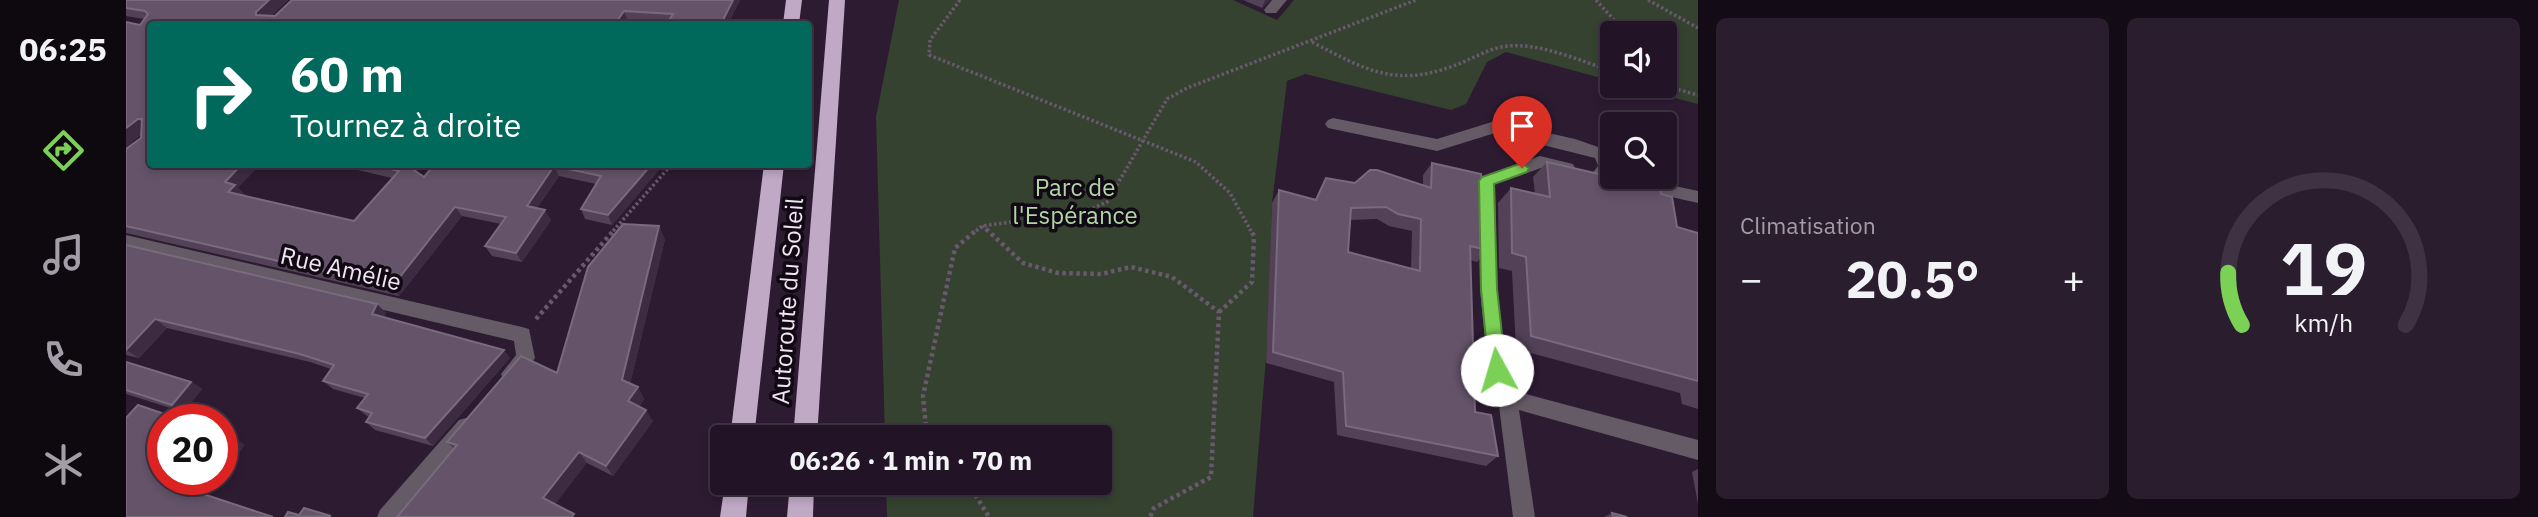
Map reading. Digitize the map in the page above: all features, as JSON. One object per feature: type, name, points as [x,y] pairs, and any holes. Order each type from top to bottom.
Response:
[{"type":"highway","points":[[791,21],[794,0]]},
{"type":"highway","name":"Autoroute du Soleil","points":[[806,425],[837,0]]},
{"type":"highway","name":"Autoroute du Soleil","points":[[744,425],[774,168]]},
{"type":"highway","points":[[733,517],[736,495]]},
{"type":"highway","points":[[800,517],[801,495]]},
{"type":"street","points":[[1333,124],[1437,145],[1495,127],[1575,145],[1601,154],[1607,167],[1599,175]]},
{"type":"street","points":[[1524,517],[1508,398],[1497,370],[1489,289],[1487,181],[1539,162],[1698,197]]},
{"type":"street","name":"Rue Amélie","points":[[126,242],[522,335]]},
{"type":"street","points":[[500,388],[526,358],[522,335]]},
{"type":"street","points":[[1508,398],[1698,450]]},
{"type":"street","points":[[388,517],[483,408]]},
{"type":"path","points":[[960,0],[930,40],[929,55],[1196,162],[1230,193],[1254,236],[1252,282],[1219,312],[1211,477],[1154,508],[1150,517]]},
{"type":"path","points":[[926,425],[923,396],[955,248],[982,226],[1084,212],[1107,202],[1167,99],[1187,88],[1416,0]]},
{"type":"path","points":[[1596,0],[1615,21]]},
{"type":"path","points":[[1648,0],[1698,28]]},
{"type":"path","points":[[1311,42],[1381,76],[1395,80],[1433,76],[1495,49],[1513,46],[1600,68]]},
{"type":"path","points":[[1677,89],[1698,95]]},
{"type":"path","points":[[522,335],[668,168]]},
{"type":"path","points":[[982,226],[1023,263],[1058,273],[1101,274],[1131,267],[1172,277],[1219,312]]},
{"type":"path","points":[[975,495],[989,517]]},
{"type":"green space","name":"Parc de l'Espérance","points":[[899,0],[1233,0],[1277,20],[1294,0],[1698,0],[1698,104],[1675,98],[1677,21],[1600,21],[1600,78],[1506,52],[1487,62],[1466,104],[1451,110],[1305,74],[1287,81],[1272,203],[1268,333],[1253,517],[887,517],[886,495],[1112,495],[1112,425],[885,425],[876,117]]},
{"type":"building","points":[[126,0],[269,0],[256,15],[275,16],[292,0],[733,0],[722,21],[669,21],[673,14],[624,11],[617,21],[147,21],[147,168],[238,168],[225,182],[235,185],[228,192],[354,221],[399,171],[386,168],[411,168],[424,177],[432,168],[553,168],[527,206],[545,210],[516,253],[485,246],[506,217],[455,207],[392,287],[126,226],[126,149],[141,138],[142,119],[126,128],[126,22],[140,25],[148,14],[145,11],[126,8]]},
{"type":"building","points":[[1547,162],[1600,174],[1600,189],[1660,189],[1661,194],[1672,197],[1677,227],[1698,233],[1698,381],[1531,336],[1526,257],[1512,253],[1511,188],[1550,197]]},
{"type":"building","points":[[1432,163],[1481,174],[1482,185],[1487,186],[1488,250],[1470,246],[1475,412],[1491,415],[1498,456],[1346,426],[1343,372],[1273,352],[1279,190],[1316,200],[1326,178],[1355,183],[1370,170],[1431,188]],"holes":[[[1386,207],[1398,214],[1421,219],[1420,271],[1348,252],[1351,208]]]},
{"type":"building","points":[[563,168],[649,168],[608,215],[581,209],[601,176]]},
{"type":"building","points":[[623,224],[659,226],[622,380],[638,387],[628,401],[646,410],[606,466],[579,452],[543,498],[574,514],[572,517],[397,517],[457,445],[447,442],[521,356],[557,373],[588,267]]},
{"type":"building","points":[[126,245],[377,304],[372,314],[504,350],[425,438],[366,422],[372,413],[357,408],[368,394],[323,381],[334,365],[300,354],[155,319],[126,350]]},
{"type":"building","points":[[126,362],[191,382],[173,404],[126,390]]},
{"type":"building","points":[[138,405],[147,408],[147,495],[206,495],[273,517],[126,517],[126,418]]},
{"type":"building","points":[[304,508],[331,516],[285,517],[288,512],[299,515]]},
{"type":"route","points":[[1497,370],[1489,289],[1487,181],[1522,168]]}]
